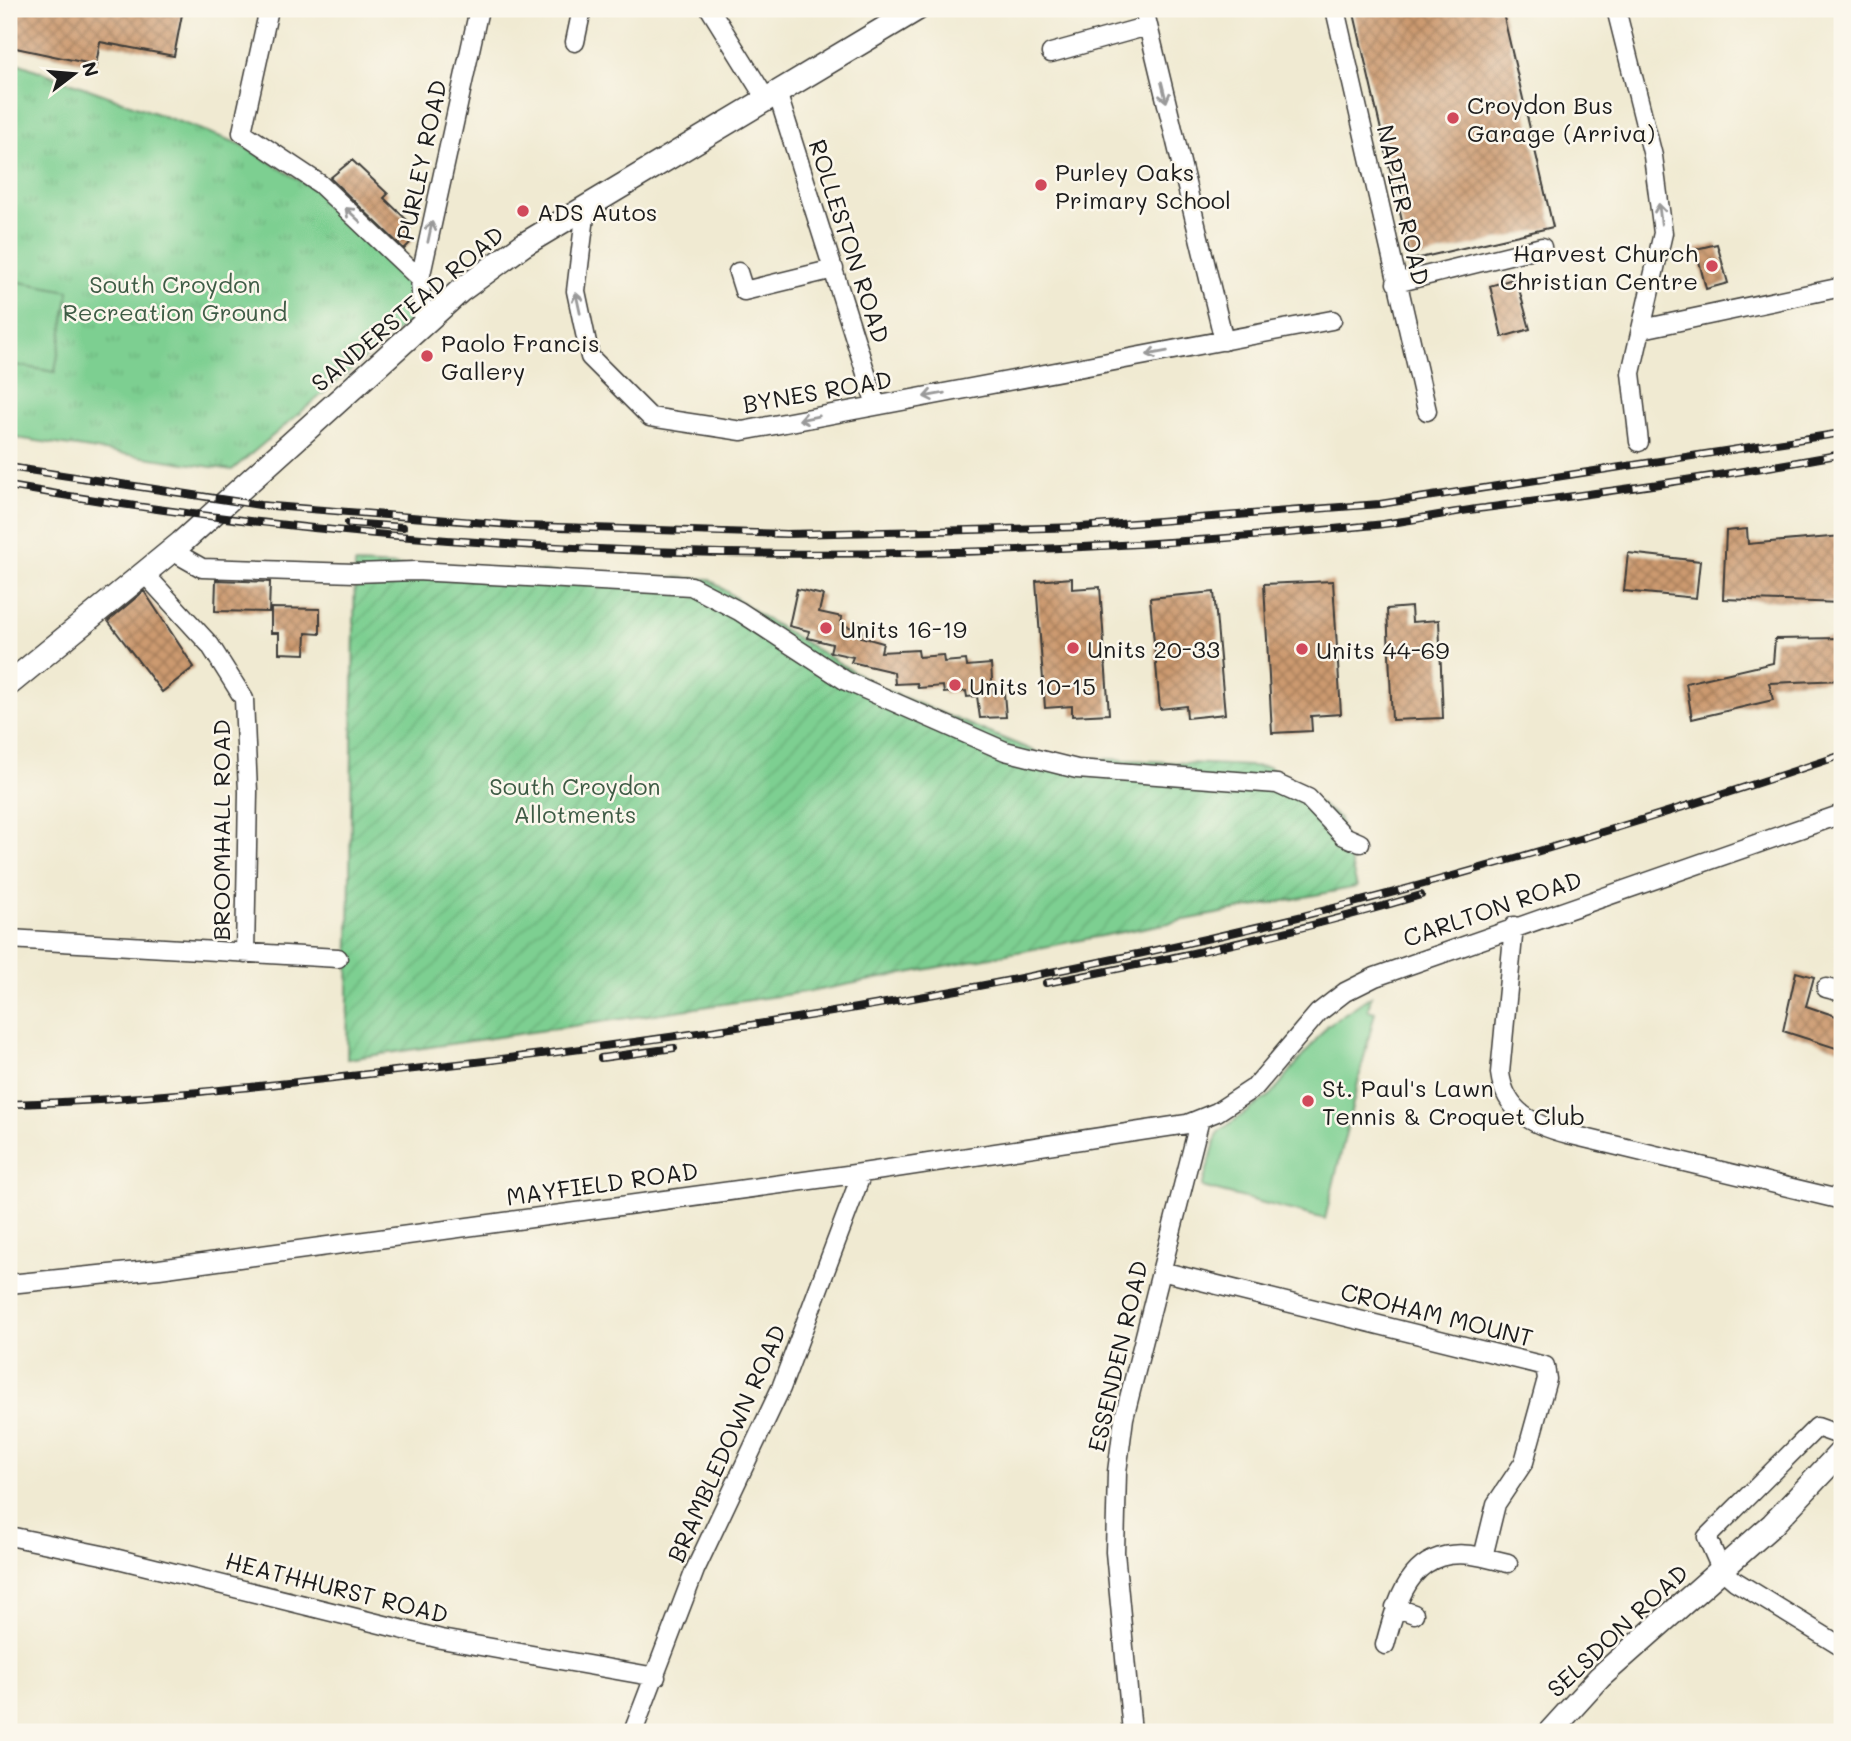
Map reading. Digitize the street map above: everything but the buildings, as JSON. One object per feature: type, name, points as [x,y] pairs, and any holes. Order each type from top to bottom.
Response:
[{"type":"main road","name":"SANDERSTEAD ROAD","points":[[9,684],[172,551],[460,291],[523,245],[917,9]]},
{"type":"main road","name":"SELSDON ROAD","points":[[1550,1732],[1600,1676],[1784,1513],[1842,1451]]},
{"type":"street","points":[[269,9],[242,132],[320,184],[420,279]]},
{"type":"street","name":"PURLEY ROAD","points":[[423,323],[420,279],[479,9]]},
{"type":"street","points":[[575,42],[582,9]]},
{"type":"street","name":"ROLLESTON ROAD","points":[[709,9],[772,95],[834,270],[876,405]]},
{"type":"street","name":"NAPIER ROAD","points":[[1335,9],[1427,411]]},
{"type":"street","points":[[1616,9],[1653,156],[1663,233],[1631,373],[1639,442]]},
{"type":"street","points":[[1051,53],[1146,17],[1224,341]]},
{"type":"street","name":"BYNES ROAD","points":[[586,208],[576,291],[590,357],[650,416],[742,432],[1332,320]]},
{"type":"street","points":[[1396,283],[1542,247]]},
{"type":"street","points":[[738,272],[744,291],[834,270]]},
{"type":"street","points":[[1642,329],[1842,287]]},
{"type":"street","points":[[172,551],[202,568],[355,573],[416,571],[691,586],[739,611],[846,681],[1005,751],[1077,769],[1277,784],[1308,798],[1344,836],[1360,843]]},
{"type":"street","name":"BROOMHALL ROAD","points":[[144,573],[210,645],[244,699],[248,792],[245,954]]},
{"type":"street","name":"CARLTON ROAD","points":[[1200,1119],[1229,1105],[1255,1087],[1318,1013],[1345,992],[1392,969],[1842,814]]},
{"type":"street","points":[[1514,926],[1500,1073],[1506,1096],[1521,1115],[1532,1123],[1568,1134],[1842,1200]]},
{"type":"street","points":[[9,939],[338,958]]},
{"type":"street","name":"MAYFIELD ROAD","points":[[9,1284],[159,1269],[862,1172],[1154,1130],[1200,1119]]},
{"type":"street","name":"ESSENDEN ROAD","points":[[1132,1732],[1115,1552],[1117,1472],[1124,1418],[1200,1119]]},
{"type":"street","name":"BRAMBLEDOWN ROAD","points":[[633,1732],[695,1570],[781,1388],[862,1172]]},
{"type":"street","name":"CROHAM MOUNT","points":[[1160,1271],[1545,1366],[1547,1379],[1526,1456],[1496,1504],[1483,1557]]},
{"type":"street","name":"SELSDON ROAD","points":[[1721,1569],[1707,1537],[1817,1427],[1842,1436]]},
{"type":"street","name":"HEATHHURST ROAD","points":[[9,1536],[102,1555],[441,1639],[656,1677]]},
{"type":"street","points":[[1385,1645],[1395,1607],[1407,1581],[1426,1566],[1450,1556],[1483,1557],[1508,1563]]},
{"type":"street","points":[[1721,1569],[1806,1627],[1842,1647]]},
{"type":"street","points":[[1395,1607],[1414,1614]]},
{"type":"green space","name":"South Croydon Recreation Ground","points":[[9,60],[240,144],[314,189],[413,282],[414,317],[232,470],[9,437]]},
{"type":"green space","points":[[9,280],[69,291],[55,372],[9,364]]},
{"type":"green space","name":"South Croydon Allotments","points":[[355,564],[709,579],[764,618],[883,689],[1046,756],[1269,767],[1339,818],[1357,887],[819,990],[347,1059]]},
{"type":"green space","name":"St. Paul's Lawn Tennis & Croquet Club","points":[[1371,996],[1368,1010],[1375,1012],[1325,1219],[1202,1187],[1218,1132],[1272,1094],[1328,1025]]},
{"type":"railway","points":[[9,467],[260,505],[525,526],[786,534],[1081,527],[1380,504],[1842,433]]},
{"type":"railway","points":[[9,486],[178,512],[348,531],[519,545],[691,552],[862,553],[1033,549],[1204,540],[1375,525],[1709,477],[1842,454]]},
{"type":"railway","points":[[348,523],[403,527]]},
{"type":"railway","points":[[9,1104],[225,1090],[545,1054],[754,1025],[963,989],[1171,947],[1346,905],[1560,845],[1842,755]]},
{"type":"railway","points":[[1046,983],[1235,944],[1421,895]]},
{"type":"railway","points":[[601,1058],[674,1048]]},
{"type":"place","name":"Croydon Bus Garage (Arriva)","points":[[1453,118]]},
{"type":"place","name":"Purley Oaks Primary School","points":[[1041,185]]},
{"type":"place","name":"ADS Autos","points":[[523,211]]},
{"type":"place","name":"Harvest Church Christian Centre","points":[[1712,266]]},
{"type":"place","name":"Paolo Francis Gallery","points":[[427,356]]},
{"type":"place","name":"Units 16-19","points":[[826,628]]},
{"type":"place","name":"Units 20-33","points":[[1073,648]]},
{"type":"place","name":"Units 44-69","points":[[1302,649]]},
{"type":"place","name":"Units 10-15","points":[[955,685]]},
{"type":"place","name":"St. Paul's Lawn Tennis & Croquet Club","points":[[1308,1101]]}]
